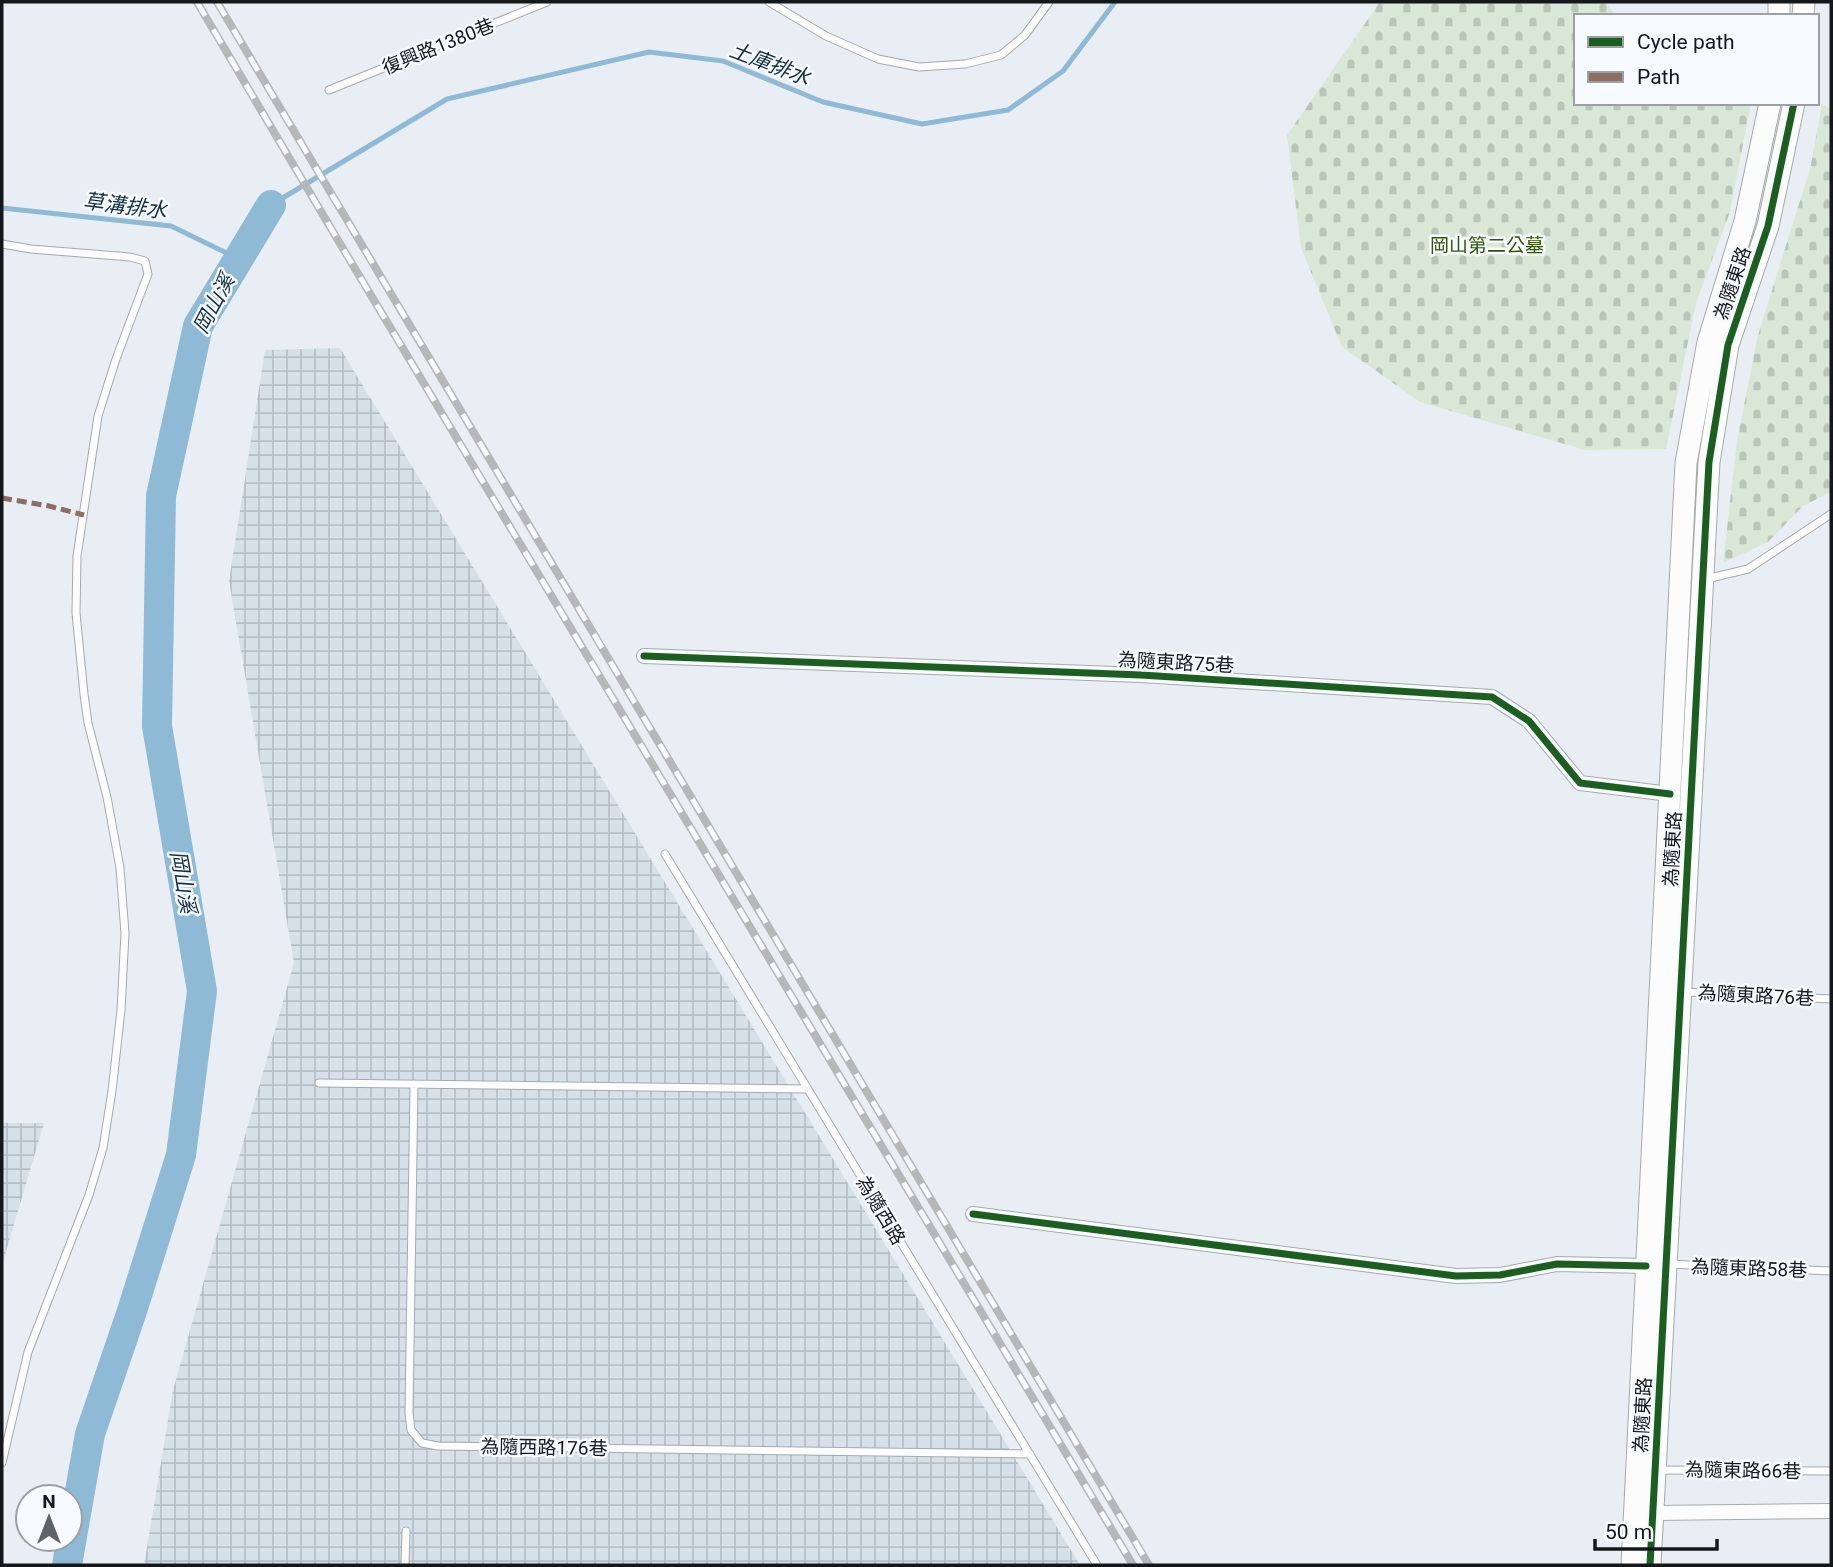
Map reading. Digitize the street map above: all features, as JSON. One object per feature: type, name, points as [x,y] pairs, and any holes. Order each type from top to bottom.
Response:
[{"type":"street","name":"為隨東路","points":[[1650,1565],[1655,1469],[1656,1265],[1670,794],[1686,463],[1708,342],[1745,221],[1770,105]]},
{"type":"street","name":"為隨東路","points":[[1632,1565],[1680,992],[1709,461],[1728,345],[1768,226],[1794,105]]},
{"type":"street","name":"為隨東路75巷","points":[[644,656],[1141,675],[1492,697],[1529,721],[1580,783],[1670,794]]},
{"type":"street","points":[[973,1214],[1456,1276],[1500,1275],[1558,1264],[1656,1265]]},
{"type":"street","points":[[1652,1513],[1831,1511]]},
{"type":"lane","name":"復興路1380巷","points":[[328,90],[547,2]]},
{"type":"lane","points":[[769,2],[826,36],[878,59],[919,67],[965,64],[1001,55],[1025,35],[1049,2]]},
{"type":"lane","points":[[2,244],[130,257],[145,261],[148,274],[98,416],[77,555],[76,613],[84,694],[88,723],[110,809],[120,868],[125,933],[121,1010],[103,1148],[89,1195],[28,1352],[2,1464]]},
{"type":"lane","points":[[1702,580],[1748,569],[1831,514]]},
{"type":"lane","name":"為隨西路","points":[[665,854],[1097,1565]]},
{"type":"lane","name":"為隨東路76巷","points":[[1680,992],[1831,999]]},
{"type":"lane","points":[[319,1083],[808,1089]]},
{"type":"lane","name":"為隨西路176巷","points":[[414,1084],[409,1413],[411,1430],[422,1443],[438,1446],[1030,1454]]},
{"type":"lane","name":"為隨東路58巷","points":[[1656,1265],[1831,1271]]},
{"type":"lane","name":"為隨東路66巷","points":[[1655,1469],[1831,1471]]},
{"type":"lane","points":[[405,1565],[406,1531]]},
{"type":"shaded area","points":[[340,348],[1080,1565],[144,1565],[173,1390],[294,963],[229,581],[265,350]]},
{"type":"shaded area","points":[[2,1123],[44,1123],[2,1265]]},
{"type":"green space","name":"岡山第二公墓","points":[[1380,2],[1606,2],[1615,14],[1574,14],[1574,105],[1751,105],[1730,212],[1696,303],[1666,449],[1585,450],[1420,402],[1342,347],[1301,248],[1287,135]]},
{"type":"green space","points":[[1822,104],[1831,109],[1831,492],[1803,506],[1768,542],[1723,563],[1737,441],[1758,335],[1810,169]]},
{"type":"waterway","name":"土庫排水","points":[[271,205],[447,99],[649,52],[723,61],[823,102],[922,124],[1008,110],[1063,71],[1115,2]]},
{"type":"waterway","name":"岡山溪","points":[[67,1565],[90,1434],[181,1155],[202,991],[157,726],[161,496],[198,326],[271,205]]},
{"type":"waterway","name":"草溝排水","points":[[2,208],[171,226],[239,259]]},
{"type":"railway","points":[[197,2],[1133,1565]]},
{"type":"railway","points":[[217,2],[1149,1565]]},
{"type":"marked path","points":[[2,498],[84,515]]},
{"type":"cycle path","points":[[1650,1565],[1709,462],[1728,345],[1768,226],[1794,105]]},
{"type":"cycle path","points":[[644,656],[1141,675],[1492,697],[1529,721],[1580,783],[1670,794]]},
{"type":"cycle path","points":[[973,1214],[1456,1276],[1500,1275],[1557,1264],[1646,1266]]}]
